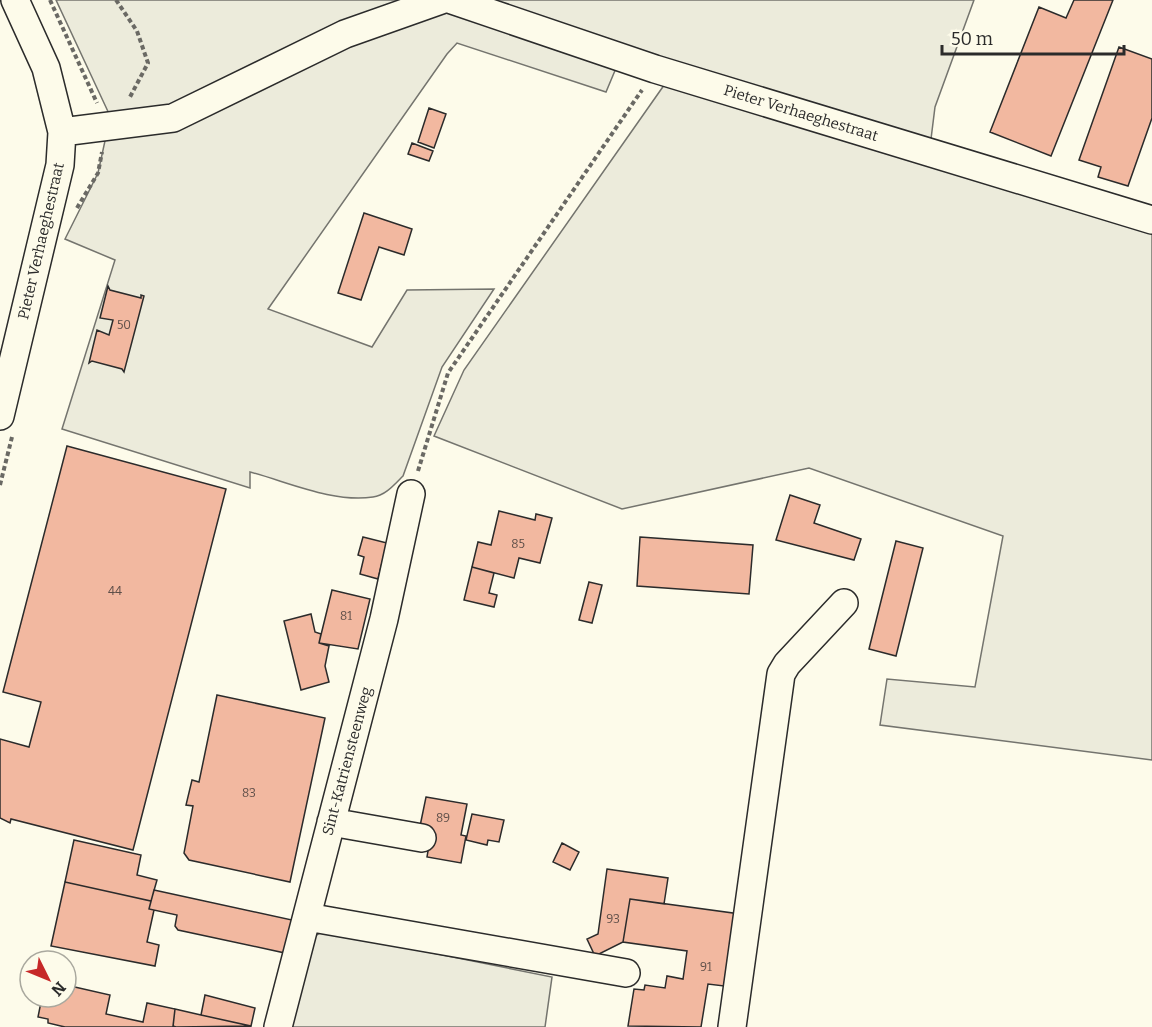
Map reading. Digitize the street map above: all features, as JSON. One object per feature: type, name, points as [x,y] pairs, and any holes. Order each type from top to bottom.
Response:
[{"type":"street","name":"Pieter Verhaeghestraat","points":[[0,416],[60,165],[62,132],[46,68],[15,0]]},
{"type":"street","points":[[62,132],[173,118],[345,34],[441,0]]},
{"type":"street","name":"Pieter Verhaeghestraat","points":[[452,0],[656,69],[1152,220]]},
{"type":"street","name":"Sint-Katriensteenweg","points":[[278,1027],[384,619],[411,494]]},
{"type":"street","points":[[732,1027],[781,674],[787,664],[843,603]]},
{"type":"street","points":[[331,822],[422,838]]},
{"type":"street","points":[[307,916],[626,974]]},
{"type":"path","points":[[116,0],[137,31],[148,63],[120,117],[120,125]]},
{"type":"path","points":[[411,494],[448,373],[656,69]]},
{"type":"shaded area","points":[[56,0],[424,0],[619,61],[606,92],[457,43],[268,309],[372,347],[407,290],[494,289],[442,367],[403,476],[386,492],[373,497],[342,497],[250,472],[250,488],[62,429],[115,260],[65,239],[98,173],[108,127],[170,111],[111,118]]},
{"type":"shaded area","points":[[475,0],[974,0],[935,107],[930,147]]},
{"type":"shaded area","points":[[667,81],[1152,228],[1152,760],[880,725],[887,679],[975,687],[1003,536],[809,468],[622,509],[434,436],[464,370]]},
{"type":"shaded area","points":[[323,931],[552,977],[545,1027],[288,1027],[310,939]]},
{"type":"building","points":[[1074,0],[1113,0],[1051,156],[990,132],[1039,7],[1066,18]]},
{"type":"building","points":[[1119,47],[1152,59],[1152,118],[1128,186],[1098,177],[1101,167],[1079,160]]},
{"type":"building","points":[[429,108],[446,114],[434,148],[418,142]]},
{"type":"building","points":[[412,143],[433,151],[429,161],[408,154]]},
{"type":"building","points":[[364,213],[412,229],[404,255],[379,247],[361,300],[338,293]]},
{"type":"building","points":[[108,286],[110,290],[141,298],[141,295],[144,296],[124,372],[122,369],[92,361],[89,363],[97,330],[109,335],[113,320],[100,318]]},
{"type":"building","points":[[67,446],[226,489],[133,850],[11,819],[10,823],[0,818],[0,739],[29,747],[41,702],[3,692]]},
{"type":"building","points":[[790,495],[820,505],[814,523],[861,539],[854,560],[776,540]]},
{"type":"building","points":[[499,511],[535,520],[536,514],[552,518],[540,563],[519,558],[514,578],[472,567],[478,542],[491,545]]},
{"type":"building","points":[[363,537],[387,543],[378,579],[360,574],[364,557],[358,555]]},
{"type":"building","points":[[640,537],[753,545],[749,594],[637,586]]},
{"type":"building","points":[[896,541],[923,548],[896,656],[869,649]]},
{"type":"building","points":[[472,567],[494,573],[489,593],[497,595],[494,607],[464,600]]},
{"type":"building","points":[[589,582],[602,585],[592,623],[579,620]]},
{"type":"building","points":[[332,590],[370,599],[358,649],[319,643]]},
{"type":"building","points":[[311,614],[315,632],[321,634],[319,643],[329,646],[325,666],[329,682],[301,690],[284,621]]},
{"type":"building","points":[[217,695],[325,718],[290,882],[189,860],[184,853],[193,806],[186,805],[192,780],[199,782]]},
{"type":"building","points":[[426,797],[467,804],[461,835],[466,836],[461,863],[427,857],[431,833],[419,831]]},
{"type":"building","points":[[472,814],[504,820],[499,842],[488,840],[487,845],[466,840]]},
{"type":"building","points":[[74,840],[141,855],[137,875],[157,880],[151,901],[65,882]]},
{"type":"building","points":[[562,843],[579,852],[570,870],[553,862]]},
{"type":"building","points":[[607,869],[668,878],[664,904],[630,899],[623,942],[595,956],[587,939],[598,934]]},
{"type":"building","points":[[65,882],[151,901],[149,909],[154,910],[147,942],[159,945],[155,966],[78,951],[78,949],[51,946]]},
{"type":"building","points":[[154,890],[292,920],[285,953],[178,930],[175,926],[177,915],[149,909]]},
{"type":"building","points":[[630,899],[740,914],[734,957],[728,957],[724,986],[708,984],[701,1027],[628,1026],[634,989],[644,990],[645,985],[665,988],[667,976],[683,979],[687,951],[623,942]]},
{"type":"building","points":[[78,988],[110,995],[106,1014],[143,1022],[147,1003],[175,1009],[173,1027],[65,1027],[48,1023],[48,1019],[38,1017],[40,1009],[78,1009]]},
{"type":"building","points":[[205,995],[255,1008],[251,1026],[201,1015]]},
{"type":"building","points":[[175,1009],[251,1026],[176,1027],[173,1026]]}]
